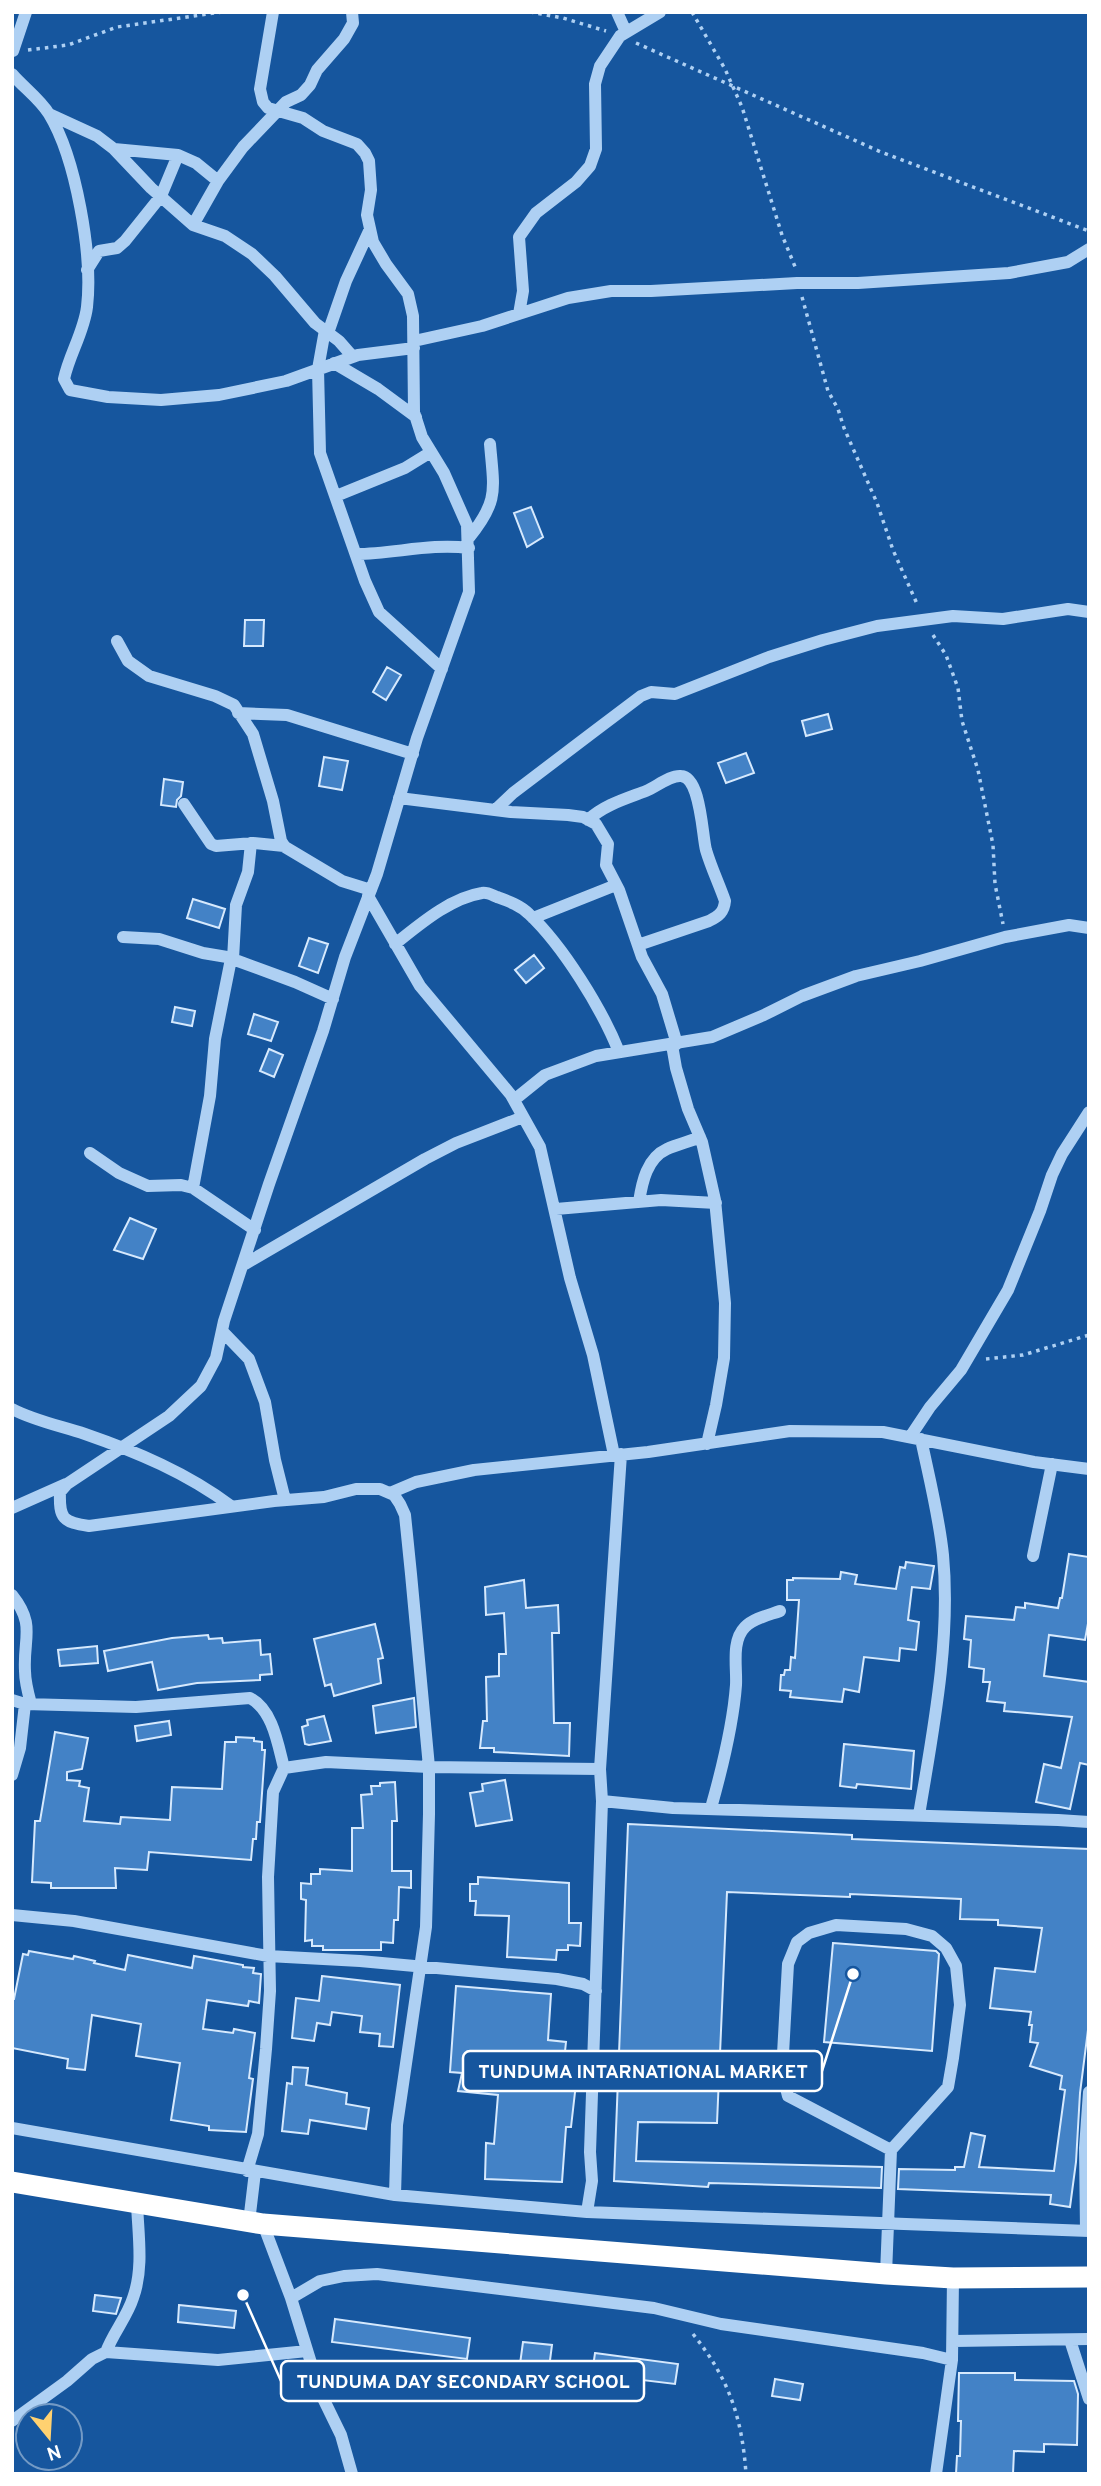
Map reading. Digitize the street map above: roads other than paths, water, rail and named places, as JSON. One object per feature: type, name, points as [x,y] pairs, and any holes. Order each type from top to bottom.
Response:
[{"type":"highway","points":[[12,2182],[256,2223],[886,2274],[953,2278],[1089,2277]]},
{"type":"street","points":[[13,51],[26,12]]},
{"type":"street","points":[[12,1508],[67,1484],[169,1416],[201,1386],[216,1358],[222,1331],[269,1184],[469,592],[467,525],[444,472],[422,437],[416,417],[413,316],[408,294],[373,242],[367,215],[371,176],[365,153],[356,144],[323,131],[303,118],[268,108],[260,95],[273,12]]},
{"type":"street","points":[[193,225],[218,181],[243,147],[286,102],[301,95],[310,85],[317,70],[344,39],[353,23],[352,12]]},
{"type":"street","points":[[617,12],[623,34]]},
{"type":"street","points":[[519,314],[523,275],[519,237],[537,213],[576,182],[590,166],[596,149],[595,84],[600,66],[623,34],[660,12]]},
{"type":"street","points":[[12,74],[48,113],[68,156],[77,189],[87,271],[87,309],[64,379],[75,393],[161,400],[219,395],[286,381],[353,357],[414,345],[569,298],[611,291],[858,283],[1009,273],[1068,262],[1089,249]]},
{"type":"street","points":[[48,113],[97,136],[114,149],[193,225],[225,236],[252,254],[275,276],[315,323],[353,357]]},
{"type":"street","points":[[114,149],[178,155],[196,163],[218,181]]},
{"type":"street","points":[[87,271],[99,251],[117,248],[125,241],[161,196],[178,155]]},
{"type":"street","points":[[370,229],[345,281],[326,332],[318,369],[320,453],[379,612],[442,668]]},
{"type":"street","points":[[334,363],[416,417]]},
{"type":"street","points":[[469,543],[493,501],[490,444]]},
{"type":"street","points":[[336,496],[405,468],[431,452]]},
{"type":"street","points":[[356,554],[388,554],[422,547],[469,543]]},
{"type":"street","points":[[495,810],[513,793],[641,696],[657,691],[676,694],[732,670],[823,639],[877,626],[953,616],[1003,619],[1068,609],[1089,612]]},
{"type":"street","points":[[117,641],[128,661],[149,676],[215,696],[234,705],[253,734],[284,846]]},
{"type":"street","points":[[238,713],[287,715],[413,754]]},
{"type":"street","points":[[588,820],[596,812],[674,777],[682,775],[693,789],[701,812],[705,848],[726,901],[725,909],[709,921],[638,945]]},
{"type":"street","points":[[399,798],[495,810],[568,815],[596,824],[608,844],[606,865],[651,977],[662,994],[675,1044],[676,1068],[688,1109],[700,1137],[716,1203],[725,1303],[723,1358],[707,1444]]},
{"type":"street","points":[[184,804],[211,844],[224,847],[251,843],[284,846],[342,881],[369,893],[419,986],[514,1100],[540,1147],[570,1278],[593,1355],[617,1455],[600,1769],[602,1801],[590,2152],[592,2181],[587,2212]]},
{"type":"street","points":[[193,1188],[210,1096],[215,1039],[232,959],[236,905],[248,872],[251,843]]},
{"type":"street","points":[[533,918],[616,885]]},
{"type":"street","points":[[395,944],[437,913],[463,899],[484,892],[515,904],[533,918],[558,947],[611,1031],[619,1052]]},
{"type":"street","points":[[514,1100],[545,1074],[596,1056],[712,1037],[764,1016],[802,996],[856,976],[1005,937],[1069,925],[1089,928]]},
{"type":"street","points":[[123,937],[159,939],[194,951],[232,959],[333,999]]},
{"type":"street","points":[[919,1815],[936,1708],[944,1616],[943,1554],[915,1438],[964,1364],[1008,1290],[1052,1175],[1089,1112]]},
{"type":"street","points":[[245,1264],[425,1159],[456,1143],[523,1117]]},
{"type":"street","points":[[639,1202],[643,1175],[654,1161],[666,1149],[700,1137]]},
{"type":"street","points":[[90,1153],[119,1173],[148,1185],[181,1185],[193,1188],[256,1230]]},
{"type":"street","points":[[556,1209],[661,1200],[716,1203]]},
{"type":"street","points":[[222,1331],[249,1359],[265,1402],[285,1500]]},
{"type":"street","points":[[13,1411],[124,1448],[180,1473],[231,1506]]},
{"type":"street","points":[[390,1493],[416,1482],[474,1470],[707,1444],[790,1431],[883,1432],[1089,1469]]},
{"type":"street","points":[[1033,1556],[1052,1464]]},
{"type":"street","points":[[67,1484],[60,1492],[63,1518],[72,1523],[89,1526],[231,1506],[324,1497],[356,1489],[380,1489],[394,1495],[405,1515],[429,1767],[426,1927],[397,2125],[395,2195]]},
{"type":"street","points":[[12,1595],[26,1617],[20,1748],[12,1775]]},
{"type":"street","points":[[711,1808],[729,1731],[739,1637],[745,1627],[780,1611]]},
{"type":"street","points":[[23,1703],[136,1707],[250,1698],[265,1710],[284,1769],[273,1792],[268,1877],[270,1992],[258,2134],[251,2172],[256,2223],[291,2298],[320,2392],[341,2435],[352,2474]]},
{"type":"street","points":[[284,1769],[326,1762],[429,1767],[600,1769]]},
{"type":"street","points":[[602,1801],[673,1808],[1089,1822]]},
{"type":"street","points":[[12,1915],[74,1921],[268,1956],[360,1961],[558,1979],[583,1984],[596,1992]]},
{"type":"street","points":[[886,2274],[891,2150],[948,2087],[960,2004],[956,1966],[946,1948],[932,1936],[906,1929],[836,1924],[809,1933],[797,1942],[788,1964],[782,2072],[784,2086],[788,2096],[798,2102],[891,2150]]},
{"type":"street","points":[[12,2128],[251,2172],[395,2195],[587,2212],[1087,2231],[1086,2148],[1089,2092]]},
{"type":"street","points":[[106,2352],[126,2315],[139,2275],[137,2203]]},
{"type":"street","points":[[291,2298],[320,2281],[377,2274],[614,2303],[721,2325],[910,2351],[953,2360]]},
{"type":"street","points":[[936,2474],[953,2360],[953,2278]]},
{"type":"street","points":[[954,2341],[1089,2339]]},
{"type":"street","points":[[1070,2340],[1089,2399]]},
{"type":"street","points":[[12,2421],[67,2381],[92,2358],[106,2352],[218,2360],[307,2351]]},
{"type":"place","name":"TUNDUMA INTARNATIONAL MARKET","points":[[853,1974]]},
{"type":"place","name":"TUNDUMA DAY SECONDARY SCHOOL","points":[[243,2295]]}]
